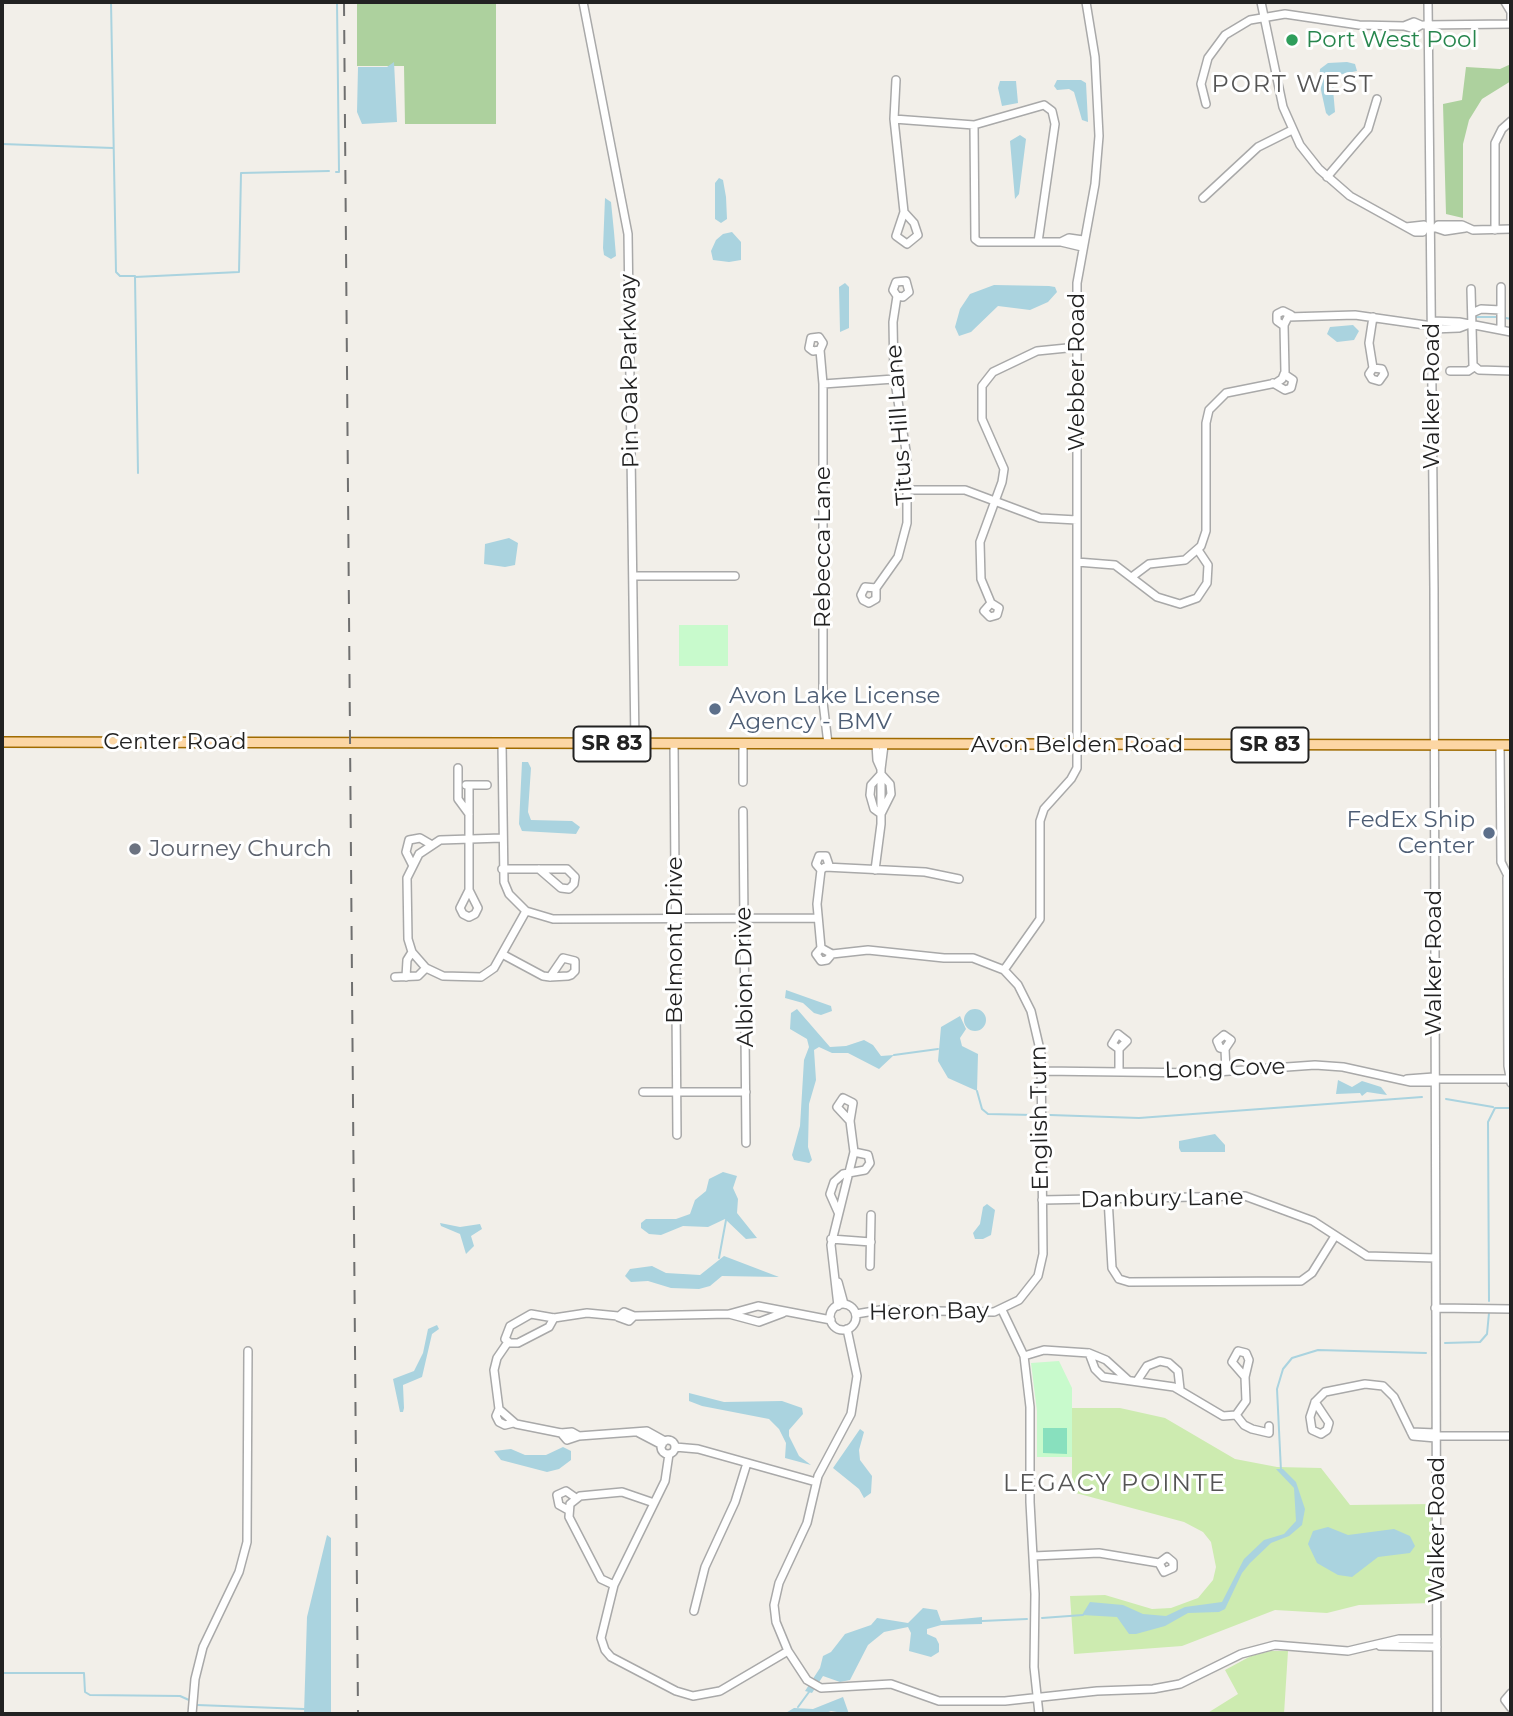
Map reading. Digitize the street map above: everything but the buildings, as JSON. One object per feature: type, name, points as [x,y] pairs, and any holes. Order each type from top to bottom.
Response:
[{"type":"main road","name":"Center Road","points":[[2,742],[349,742]]},
{"type":"main road","name":"Avon Belden Road","points":[[349,742],[1511,745]]},
{"type":"street","name":"Pin Oak Parkway","points":[[583,2],[628,234],[635,744]]},
{"type":"street","name":"Webber Road","points":[[1004,970],[1040,919],[1040,821],[1044,809],[1071,779],[1076,768],[1078,745],[1077,283],[1095,184],[1099,136],[1095,58],[1086,2]]},
{"type":"street","points":[[1261,2],[1283,107],[1292,130],[1310,159],[1327,177],[1370,209],[1406,227],[1462,225],[1465,228],[1511,229]]},
{"type":"street","name":"Walker Road","points":[[1427,2],[1424,25],[1432,325],[1437,1714]]},
{"type":"street","points":[[1206,104],[1201,80],[1211,53],[1235,28],[1264,16],[1285,14],[1349,24],[1405,26],[1414,29],[1424,25],[1511,24],[1511,12],[1504,2]]},
{"type":"street","points":[[896,80],[894,119],[904,212]]},
{"type":"street","points":[[1327,177],[1368,130],[1377,99]]},
{"type":"street","points":[[894,119],[965,122],[974,125],[1044,105],[1050,108],[1055,124],[1038,242]]},
{"type":"street","points":[[1495,230],[1495,143],[1502,129],[1511,121]]},
{"type":"street","points":[[974,125],[975,239],[979,242],[1083,243]]},
{"type":"street","points":[[1203,198],[1258,147],[1292,130]]},
{"type":"street","points":[[1501,329],[1502,288]]},
{"type":"street","points":[[1471,289],[1470,325],[1474,367]]},
{"type":"street","name":"Titus Hill Lane","points":[[876,588],[894,565],[907,523],[906,447],[894,379],[893,322],[897,296]]},
{"type":"street","points":[[1472,313],[1481,309],[1501,310]]},
{"type":"street","points":[[1133,576],[1144,565],[1181,562],[1198,550],[1206,531],[1206,423],[1209,410],[1226,393],[1280,381],[1284,374],[1284,326],[1291,315],[1373,317],[1432,325],[1470,325],[1511,332]]},
{"type":"street","points":[[1373,317],[1369,343],[1373,368]]},
{"type":"street","points":[[991,603],[981,579],[980,547],[1004,469],[982,419],[980,396],[984,382],[998,369],[1037,351],[1077,347]]},
{"type":"street","name":"Rebecca Lane","points":[[820,350],[823,384],[823,702],[828,744]]},
{"type":"street","points":[[1450,371],[1468,371],[1474,367],[1511,371]]},
{"type":"street","points":[[1273,383],[1284,390],[1291,388],[1292,379],[1284,374]]},
{"type":"street","points":[[823,384],[894,379]]},
{"type":"street","points":[[907,489],[965,490],[1044,519],[1077,520]]},
{"type":"street","points":[[1077,562],[1108,564],[1133,576],[1163,600],[1180,604],[1191,601],[1202,592],[1208,580],[1208,565],[1198,550]]},
{"type":"street","points":[[634,576],[735,576]]},
{"type":"street","points":[[502,744],[502,869],[509,894],[526,911],[553,919],[817,918]]},
{"type":"street","name":"Belmont Drive","points":[[674,744],[677,1135]]},
{"type":"street","points":[[743,744],[743,782]]},
{"type":"street","points":[[875,870],[881,814],[880,744]]},
{"type":"street","points":[[1500,745],[1501,862],[1509,878],[1510,1081]]},
{"type":"street","points":[[458,768],[460,805],[470,814]]},
{"type":"street","points":[[458,785],[487,785]]},
{"type":"street","points":[[469,785],[469,890]]},
{"type":"street","name":"Albion Drive","points":[[743,811],[746,1143]]},
{"type":"street","points":[[502,838],[440,840],[412,864],[406,887],[408,939],[412,952],[426,968],[443,976],[481,977],[494,968],[526,911]]},
{"type":"street","points":[[412,864],[406,852],[409,840],[426,839],[432,845]]},
{"type":"street","points":[[959,879],[925,872],[825,867],[817,918],[821,948],[831,954],[868,950],[944,958],[973,958],[1004,970]]},
{"type":"street","points":[[502,869],[539,869],[571,871],[575,877],[574,884],[569,889],[561,888],[539,869]]},
{"type":"street","points":[[407,977],[407,960],[412,952]]},
{"type":"street","points":[[502,954],[532,972],[550,976]]},
{"type":"street","points":[[395,977],[418,976],[426,968]]},
{"type":"street","name":"English Turn","points":[[1002,1310],[1028,1292],[1038,1276],[1043,1254],[1040,1044],[1031,1011],[1018,985],[1004,970]]},
{"type":"street","points":[[1119,1049],[1119,1071]]},
{"type":"street","points":[[1225,1049],[1226,1071]]},
{"type":"street","name":"Long Cove","points":[[1041,1071],[1226,1071],[1315,1065],[1407,1079],[1510,1081]]},
{"type":"street","points":[[643,1092],[746,1092]]},
{"type":"street","points":[[841,1305],[831,1259],[831,1239],[854,1152],[850,1121]]},
{"type":"street","points":[[838,1212],[831,1203],[831,1188],[836,1178],[865,1170],[870,1163],[868,1155],[854,1152]]},
{"type":"street","name":"Danbury Lane","points":[[1042,1200],[1245,1195],[1313,1221],[1352,1249],[1372,1257],[1435,1258]]},
{"type":"street","points":[[1108,1199],[1112,1268],[1119,1279],[1129,1282],[1300,1281],[1312,1273],[1335,1236]]},
{"type":"street","points":[[870,1266],[871,1215]]},
{"type":"street","points":[[831,1239],[871,1242]]},
{"type":"street","points":[[831,1316],[835,1327],[847,1329],[853,1325],[856,1314],[852,1307],[841,1305]]},
{"type":"street","points":[[831,1316],[841,1305]]},
{"type":"street","points":[[664,1443],[651,1432],[579,1436],[567,1440],[561,1433],[513,1423],[499,1409],[494,1370],[497,1358],[508,1342],[506,1330],[518,1319],[537,1314],[554,1318],[583,1313],[618,1316],[624,1312],[634,1316],[729,1314],[758,1306],[783,1313],[831,1316]]},
{"type":"street","points":[[1435,1308],[1511,1309]]},
{"type":"street","name":"Heron Bay","points":[[856,1314],[880,1310],[977,1314],[1002,1310]]},
{"type":"street","points":[[1002,1310],[1024,1356],[1030,1407],[1030,1502],[1039,1714]]},
{"type":"street","points":[[729,1314],[759,1322],[783,1313]]},
{"type":"street","points":[[508,1342],[518,1343],[549,1327],[554,1318]]},
{"type":"street","points":[[847,1329],[855,1362],[856,1393],[843,1432],[816,1482],[807,1523],[776,1595],[776,1622],[788,1651],[807,1680],[821,1688],[836,1690],[891,1684],[939,1702],[955,1703],[1153,1689],[1180,1684],[1206,1674],[1241,1654],[1275,1645],[1349,1651],[1380,1646],[1437,1643]]},
{"type":"street","points":[[192,1714],[195,1679],[203,1647],[239,1572],[247,1542],[248,1351]]},
{"type":"street","points":[[1024,1356],[1037,1353],[1089,1353],[1106,1360],[1128,1380]]},
{"type":"street","points":[[1089,1353],[1095,1369],[1103,1377],[1180,1389],[1223,1416],[1236,1415]]},
{"type":"street","points":[[1137,1381],[1147,1366],[1160,1361],[1169,1363],[1178,1371],[1180,1389]]},
{"type":"street","points":[[1236,1415],[1246,1401],[1245,1377]]},
{"type":"street","points":[[1315,1402],[1332,1388],[1365,1384],[1383,1386],[1394,1397],[1416,1438],[1511,1436]]},
{"type":"street","points":[[1236,1415],[1244,1426],[1252,1430],[1269,1433],[1269,1426]]},
{"type":"street","points":[[664,1443],[672,1441],[675,1447]]},
{"type":"street","points":[[664,1443],[662,1451],[669,1454]]},
{"type":"street","points":[[675,1447],[698,1449],[816,1482]]},
{"type":"street","points":[[675,1447],[669,1454],[666,1475],[654,1503],[614,1585],[601,1638],[604,1650],[611,1657],[676,1691],[693,1696],[720,1691],[788,1651]]},
{"type":"street","points":[[694,1611],[705,1567],[735,1502],[747,1463]]},
{"type":"street","points":[[614,1585],[601,1579],[568,1510],[559,1505],[558,1495],[566,1491],[576,1498],[625,1492],[654,1503]]},
{"type":"street","points":[[568,1510],[576,1498]]},
{"type":"street","points":[[1034,1556],[1099,1553],[1159,1563]]},
{"type":"street","points":[[1511,1693],[1505,1700],[1511,1707]]},
{"type":"green space","points":[[357,2],[496,2],[496,124],[405,124],[404,66],[357,66]]},
{"type":"green space","points":[[1511,64],[1511,81],[1482,99],[1469,120],[1463,144],[1463,218],[1446,214],[1443,104],[1462,100],[1466,67],[1500,69]]},
{"type":"green space","points":[[679,625],[728,625],[728,666],[679,666]]},
{"type":"green space","points":[[1059,1361],[1072,1388],[1072,1457],[1037,1457],[1037,1411],[1031,1363]]},
{"type":"green space","points":[[1072,1408],[1120,1408],[1165,1418],[1235,1459],[1277,1467],[1321,1468],[1350,1505],[1433,1504],[1434,1603],[1359,1605],[1327,1613],[1275,1610],[1182,1646],[1074,1654],[1070,1596],[1105,1595],[1152,1609],[1171,1608],[1198,1598],[1213,1580],[1216,1567],[1211,1542],[1203,1532],[1184,1522],[1072,1492]]},
{"type":"green space","points":[[1043,1428],[1067,1428],[1067,1454],[1043,1453]]},
{"type":"green space","points":[[1271,1651],[1288,1651],[1284,1714],[1206,1714],[1238,1694],[1225,1670],[1251,1656]]},
{"type":"water","points":[[394,62],[397,122],[362,124],[357,112],[358,67],[387,67]]},
{"type":"water","points":[[1328,63],[1355,64],[1357,71],[1338,75],[1333,89],[1335,112],[1329,116],[1319,81],[1320,69]]},
{"type":"water","points":[[1057,80],[1081,80],[1086,83],[1088,122],[1082,120],[1074,92],[1069,89],[1057,90],[1054,86]]},
{"type":"water","points":[[1000,81],[1016,81],[1018,103],[1002,106],[998,88]]},
{"type":"water","points":[[1020,135],[1026,139],[1019,194],[1015,199],[1010,141]]},
{"type":"water","points":[[719,178],[723,180],[727,219],[721,223],[715,219],[715,183]]},
{"type":"water","points":[[605,198],[611,202],[614,232],[616,256],[611,259],[604,255],[603,248]]},
{"type":"water","points":[[732,232],[741,242],[741,260],[713,260],[711,251],[716,240],[723,234]]},
{"type":"water","points":[[845,283],[849,287],[849,328],[840,332],[839,287]]},
{"type":"water","points":[[994,285],[1049,286],[1055,287],[1057,292],[1048,302],[1030,310],[998,306],[971,332],[959,336],[955,327],[960,309],[970,294]]},
{"type":"water","points":[[1353,325],[1359,331],[1354,340],[1337,342],[1327,334],[1330,327]]},
{"type":"water","points":[[509,538],[518,543],[515,565],[505,567],[484,564],[485,544]]},
{"type":"water","points":[[522,762],[528,762],[531,768],[528,812],[531,820],[572,821],[580,827],[576,834],[522,831],[519,824]]},
{"type":"water","points":[[786,990],[831,1006],[832,1011],[821,1015],[814,1013],[803,1003],[785,998]]},
{"type":"water","points":[[797,1009],[830,1047],[846,1046],[864,1040],[873,1045],[881,1056],[894,1055],[879,1069],[848,1053],[832,1053],[819,1047],[814,1050],[816,1080],[809,1104],[808,1147],[812,1160],[809,1163],[794,1160],[792,1155],[800,1126],[804,1060],[809,1047],[807,1039],[790,1029],[791,1013]]},
{"type":"water","points":[[975,1009],[983,1012],[986,1020],[983,1028],[975,1031],[967,1028],[964,1020],[967,1012]]},
{"type":"water","points":[[960,1016],[966,1029],[960,1038],[962,1046],[978,1054],[977,1091],[948,1078],[938,1061],[941,1027]]},
{"type":"water","points":[[1338,1080],[1352,1087],[1362,1081],[1381,1087],[1387,1095],[1367,1092],[1362,1096],[1360,1093],[1336,1094]]},
{"type":"water","points":[[1215,1134],[1225,1145],[1225,1152],[1181,1152],[1179,1148],[1179,1141]]},
{"type":"water","points":[[723,1172],[737,1176],[733,1188],[738,1199],[737,1213],[757,1238],[746,1239],[725,1219],[708,1227],[683,1226],[661,1235],[649,1234],[641,1228],[641,1223],[646,1219],[676,1219],[690,1214],[695,1200],[706,1191],[709,1179]]},
{"type":"water","points":[[987,1204],[995,1210],[991,1235],[975,1239],[973,1233],[980,1224],[983,1207]]},
{"type":"water","points":[[440,1223],[460,1227],[480,1224],[482,1229],[471,1236],[474,1246],[466,1254],[460,1234],[441,1226]]},
{"type":"water","points":[[724,1256],[779,1277],[722,1276],[710,1286],[699,1289],[671,1288],[648,1281],[631,1282],[625,1276],[630,1269],[652,1266],[666,1273],[700,1275]]},
{"type":"water","points":[[437,1325],[439,1329],[432,1334],[422,1377],[403,1385],[404,1408],[403,1412],[400,1412],[393,1379],[414,1371],[423,1353],[428,1329]]},
{"type":"water","points":[[689,1393],[724,1402],[782,1401],[802,1408],[803,1414],[789,1430],[789,1436],[799,1456],[811,1465],[785,1458],[786,1443],[779,1429],[769,1419],[702,1406],[689,1401]]},
{"type":"water","points":[[860,1429],[864,1432],[859,1450],[860,1460],[872,1476],[871,1493],[864,1498],[859,1489],[833,1468]]},
{"type":"water","points":[[563,1447],[571,1451],[571,1460],[559,1469],[547,1472],[501,1460],[494,1451],[511,1449],[525,1455],[546,1455]]},
{"type":"water","points":[[1276,1469],[1283,1469],[1296,1482],[1305,1509],[1302,1525],[1289,1536],[1271,1543],[1250,1563],[1242,1573],[1225,1609],[1219,1612],[1188,1613],[1165,1626],[1136,1634],[1129,1634],[1117,1617],[1082,1615],[1090,1602],[1123,1605],[1143,1614],[1166,1616],[1185,1607],[1222,1602],[1244,1559],[1264,1540],[1284,1534],[1296,1521],[1294,1488]]},
{"type":"water","points":[[1328,1527],[1348,1535],[1394,1529],[1410,1536],[1415,1546],[1410,1553],[1378,1557],[1352,1577],[1338,1575],[1317,1563],[1308,1544],[1313,1531]]},
{"type":"water","points":[[327,1535],[331,1538],[331,1714],[304,1714],[307,1617]]},
{"type":"water","points":[[923,1608],[937,1610],[941,1621],[982,1617],[982,1624],[941,1625],[927,1629],[927,1634],[936,1638],[939,1644],[939,1652],[931,1657],[909,1651],[911,1633],[908,1627],[884,1632],[868,1645],[850,1680],[840,1682],[823,1676],[812,1693],[805,1691],[820,1668],[823,1656],[831,1652],[845,1634],[871,1625],[877,1618],[908,1623]]},
{"type":"water","points":[[843,1697],[849,1714],[831,1711],[823,1714],[784,1714],[794,1708],[813,1709]]},
{"type":"waterway","points":[[111,2],[116,272],[120,276],[135,276]]},
{"type":"waterway","points":[[336,172],[339,172],[337,2]]},
{"type":"waterway","points":[[2,144],[113,148]]},
{"type":"waterway","points":[[138,473],[135,277],[239,272],[241,173],[329,171]]},
{"type":"waterway","points":[[1476,317],[1496,317]]},
{"type":"waterway","points":[[1506,318],[1511,319]]},
{"type":"waterway","points":[[894,1055],[938,1049]]},
{"type":"waterway","points":[[977,1091],[982,1109],[988,1114],[1033,1115]]},
{"type":"waterway","points":[[1050,1115],[1139,1118],[1422,1097]]},
{"type":"waterway","points":[[1446,1099],[1493,1107]]},
{"type":"waterway","points":[[1489,1301],[1488,1122],[1495,1108],[1511,1108]]},
{"type":"waterway","points":[[719,1258],[726,1220]]},
{"type":"waterway","points":[[1445,1343],[1480,1342],[1487,1334],[1489,1313]]},
{"type":"waterway","points":[[1281,1471],[1277,1389],[1283,1369],[1292,1358],[1318,1350],[1426,1353]]},
{"type":"waterway","points":[[1042,1618],[1083,1615]]},
{"type":"waterway","points":[[982,1621],[1027,1619]]},
{"type":"waterway","points":[[2,1673],[84,1673],[85,1692],[90,1695],[180,1696],[189,1700]]},
{"type":"waterway","points":[[798,1707],[809,1692]]},
{"type":"waterway","points":[[197,1705],[304,1709]]},
{"type":"railway","points":[[344,2],[358,1714]]},
{"type":"place","name":"Port West Pool","points":[[1292,40]]},
{"type":"place","name":"Avon Lake License Agency - BMV","points":[[715,709]]},
{"type":"place","name":"FedEx Ship Center","points":[[1489,833]]},
{"type":"place","name":"Journey Church","points":[[135,849]]},
{"type":"district","name":"PORT WEST","points":[[1293,85]]},
{"type":"district","name":"LEGACY POINTE","points":[[1115,1484]]}]
